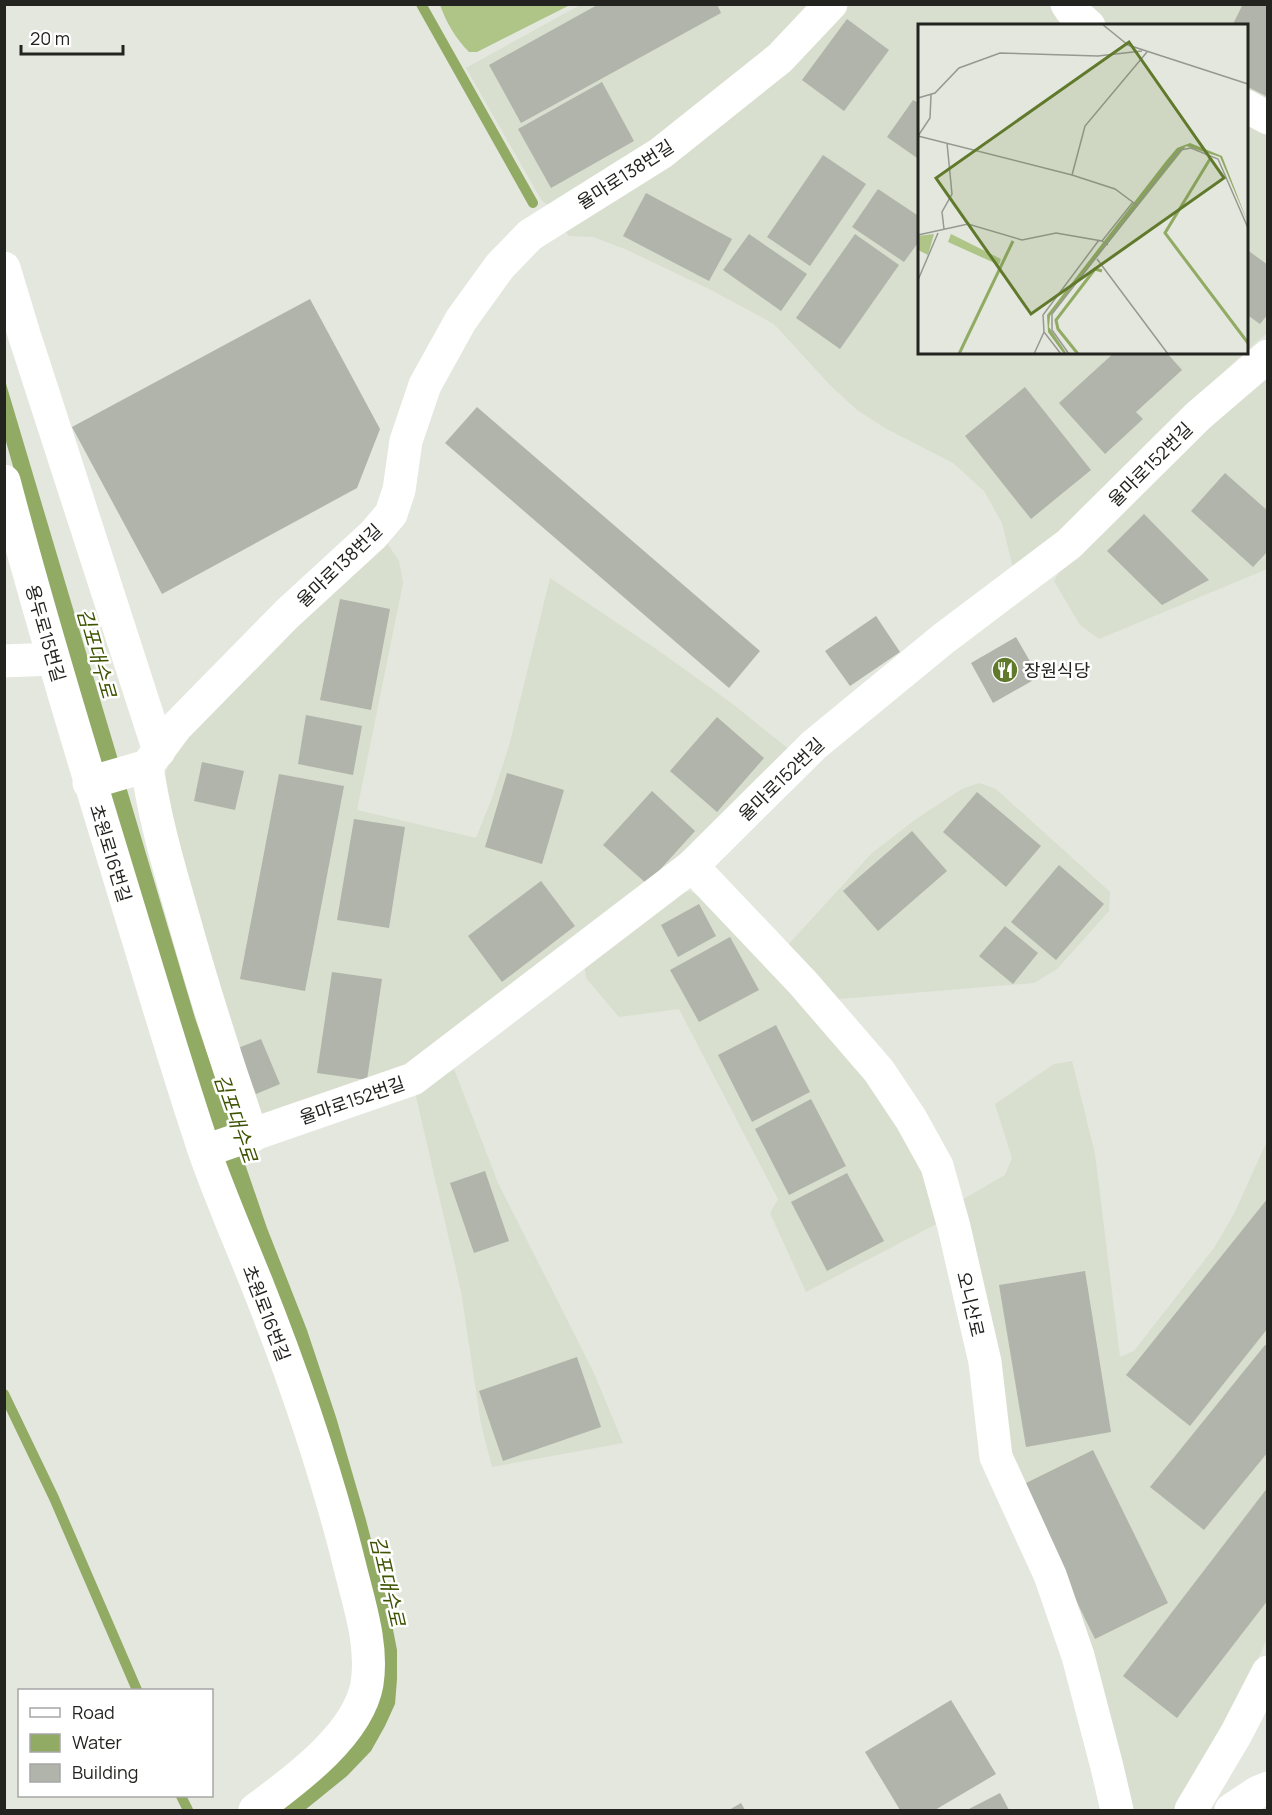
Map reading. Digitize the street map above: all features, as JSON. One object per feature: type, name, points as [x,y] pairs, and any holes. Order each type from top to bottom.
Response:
[{"type":"street","name":"율마로138번길","points":[[153,758],[176,727],[287,614],[374,535],[391,514],[399,489],[406,441],[425,385],[461,320],[500,266],[530,235],[670,146],[780,58],[831,4]]},
{"type":"street","points":[[1067,4],[1087,24]]},
{"type":"street","points":[[1248,107],[1268,117]]},
{"type":"street","points":[[4,268],[153,758],[152,804],[222,1049],[252,1136]]},
{"type":"street","name":"율마로152번길","points":[[204,1151],[413,1079],[692,867],[814,745],[943,639],[1069,544],[1198,416],[1268,357]]},
{"type":"street","name":"용두로15번길","points":[[4,482],[90,783]]},
{"type":"street","points":[[4,661],[53,659]]},
{"type":"street","points":[[90,783],[153,758]]},
{"type":"street","name":"초원로16번길","points":[[90,783],[204,1151],[226,1212],[257,1285],[308,1424],[345,1548],[369,1656],[367,1686],[355,1716],[338,1740],[293,1781],[255,1810]]},
{"type":"street","name":"오니산로","points":[[692,867],[803,983],[879,1071],[911,1119],[937,1166],[954,1227],[985,1362],[996,1457],[1053,1585],[1077,1656],[1117,1810]]},
{"type":"street","points":[[1191,1810],[1236,1734],[1268,1672]]},
{"type":"street","points":[[1231,1810],[1268,1788]]},
{"type":"shaded area","points":[[440,4],[570,5],[477,52],[469,52],[452,30]]},
{"type":"shaded area","points":[[580,5],[815,5],[772,49],[686,120],[548,205],[542,201],[466,68]]},
{"type":"shaded area","points":[[844,5],[1051,5],[1068,24],[918,24],[918,354],[1243,354],[1168,424],[1067,531],[1014,572],[1002,523],[984,491],[953,463],[885,428],[857,410],[830,385],[774,324],[709,289],[625,249],[593,237],[569,236],[562,228]]},
{"type":"shaded area","points":[[1085,5],[1267,5],[1267,107],[1248,97],[1248,24],[1109,24],[1102,21]]},
{"type":"shaded area","points":[[1248,126],[1268,135],[1267,333],[1248,349]]},
{"type":"shaded area","points":[[1267,375],[1267,569],[1099,639],[1080,625],[1054,581],[1065,563],[1187,444]]},
{"type":"shaded area","points":[[387,543],[399,561],[403,583],[357,810],[476,838],[509,746],[550,578],[659,651],[730,702],[791,751],[719,825],[404,1071],[258,1116],[165,798],[165,774],[175,751],[205,717]]},
{"type":"shaded area","points":[[979,783],[996,789],[1110,892],[1109,911],[1057,969],[1034,983],[838,999],[786,947],[872,853],[916,819],[962,789]]},
{"type":"shaded area","points":[[690,891],[706,900],[815,1011],[911,1137],[942,1221],[806,1292],[770,1213],[778,1199],[679,1009],[619,1017],[586,978],[584,965],[677,895]]},
{"type":"shaded area","points":[[1072,1061],[1095,1154],[1120,1357],[1134,1351],[1214,1248],[1234,1214],[1267,1141],[1267,1638],[1239,1704],[1178,1810],[1134,1810],[1010,1466],[962,1200],[1005,1175],[1012,1158],[995,1104],[1054,1064]]},
{"type":"shaded area","points":[[454,1069],[498,1183],[593,1371],[623,1443],[492,1467],[481,1424],[461,1291],[415,1092]]},
{"type":"water","points":[[4,377],[195,1018],[267,1228],[307,1330],[336,1417],[389,1609],[397,1650],[395,1704],[371,1751],[347,1776],[305,1810],[275,1810],[377,1689],[51,601],[5,438]]},
{"type":"building","points":[[599,4],[717,4],[721,13],[521,123],[489,65]]},
{"type":"building","points":[[1243,4],[1268,4],[1268,97],[1248,87],[1248,24],[1233,24]]},
{"type":"building","points":[[847,19],[889,50],[844,111],[802,80]]},
{"type":"building","points":[[602,82],[634,141],[551,188],[518,129]]},
{"type":"building","points":[[913,100],[918,103],[918,159],[887,137]]},
{"type":"building","points":[[823,155],[866,184],[810,266],[767,237]]},
{"type":"building","points":[[878,189],[918,216],[918,243],[904,262],[852,227]]},
{"type":"building","points":[[646,193],[732,239],[709,281],[623,236]]},
{"type":"building","points":[[749,234],[807,274],[781,311],[723,270]]},
{"type":"building","points":[[855,234],[899,265],[840,349],[796,318]]},
{"type":"building","points":[[1248,250],[1268,265],[1268,314],[1260,324],[1248,315]]},
{"type":"building","points":[[310,299],[380,429],[357,488],[162,594],[72,427]]},
{"type":"building","points":[[1113,354],[1168,354],[1182,370],[1136,412],[1143,419],[1105,454],[1059,403]]},
{"type":"building","points":[[1025,387],[1091,470],[1031,519],[965,436]]},
{"type":"building","points":[[477,407],[760,651],[729,688],[445,443]]},
{"type":"building","points":[[1225,473],[1268,511],[1268,551],[1253,567],[1191,511]]},
{"type":"building","points":[[1144,514],[1209,580],[1162,605],[1107,551]]},
{"type":"building","points":[[340,599],[390,609],[371,710],[320,700]]},
{"type":"building","points":[[876,616],[900,652],[850,686],[825,651]]},
{"type":"building","name":"장원식당","points":[[1016,637],[1039,677],[993,703],[971,663]]},
{"type":"building","points":[[306,715],[362,726],[353,775],[298,764]]},
{"type":"building","points":[[717,717],[764,758],[717,812],[670,771]]},
{"type":"building","points":[[202,762],[244,771],[235,810],[194,801]]},
{"type":"building","points":[[507,773],[564,790],[542,864],[485,847]]},
{"type":"building","points":[[279,774],[344,786],[305,991],[240,979]]},
{"type":"building","points":[[652,791],[695,831],[647,884],[603,845]]},
{"type":"building","points":[[977,792],[1041,846],[1006,887],[943,832]]},
{"type":"building","points":[[354,819],[405,827],[389,928],[337,920]]},
{"type":"building","points":[[912,831],[947,871],[878,931],[843,891]]},
{"type":"building","points":[[1059,865],[1104,904],[1056,960],[1011,922]]},
{"type":"building","points":[[541,881],[575,926],[502,982],[468,936]]},
{"type":"building","points":[[699,904],[716,936],[678,957],[661,925]]},
{"type":"building","points":[[1005,926],[1038,953],[1013,984],[979,956]]},
{"type":"building","points":[[730,937],[759,990],[699,1022],[670,970]]},
{"type":"building","points":[[332,972],[382,979],[367,1080],[317,1073]]},
{"type":"building","points":[[776,1025],[810,1092],[752,1122],[718,1055]]},
{"type":"building","points":[[261,1039],[280,1084],[256,1094],[238,1048]]},
{"type":"building","points":[[811,1099],[846,1166],[789,1195],[755,1129]]},
{"type":"building","points":[[485,1171],[509,1241],[474,1253],[450,1183]]},
{"type":"building","points":[[847,1173],[884,1241],[827,1271],[791,1202]]},
{"type":"building","points":[[1268,1198],[1268,1328],[1190,1426],[1126,1375]]},
{"type":"building","points":[[1085,1271],[1111,1432],[1026,1447],[999,1285]]},
{"type":"building","points":[[1265,1345],[1268,1347],[1268,1452],[1204,1530],[1150,1487]]},
{"type":"building","points":[[577,1357],[601,1427],[503,1461],[479,1391]]},
{"type":"building","points":[[1093,1450],[1168,1603],[1095,1639],[1020,1486]]},
{"type":"building","points":[[1268,1487],[1268,1600],[1177,1718],[1123,1676]]},
{"type":"building","points":[[951,1700],[996,1774],[935,1810],[900,1810],[865,1752]]},
{"type":"building","points":[[1000,1793],[1009,1810],[967,1810]]},
{"type":"building","points":[[741,1803],[745,1810],[729,1810]]},
{"type":"waterway","points":[[421,4],[533,203]]},
{"type":"waterway","points":[[4,1394],[54,1498],[137,1689]]},
{"type":"waterway","points":[[182,1797],[188,1810]]},
{"type":"place","name":"장원식당","points":[[1005,670]]},
{"type":"water label","name":"김포대수로","points":[[97,653]]},
{"type":"water label","name":"김포대수로","points":[[236,1118]]},
{"type":"water label","name":"김포대수로","points":[[388,1581]]}]
